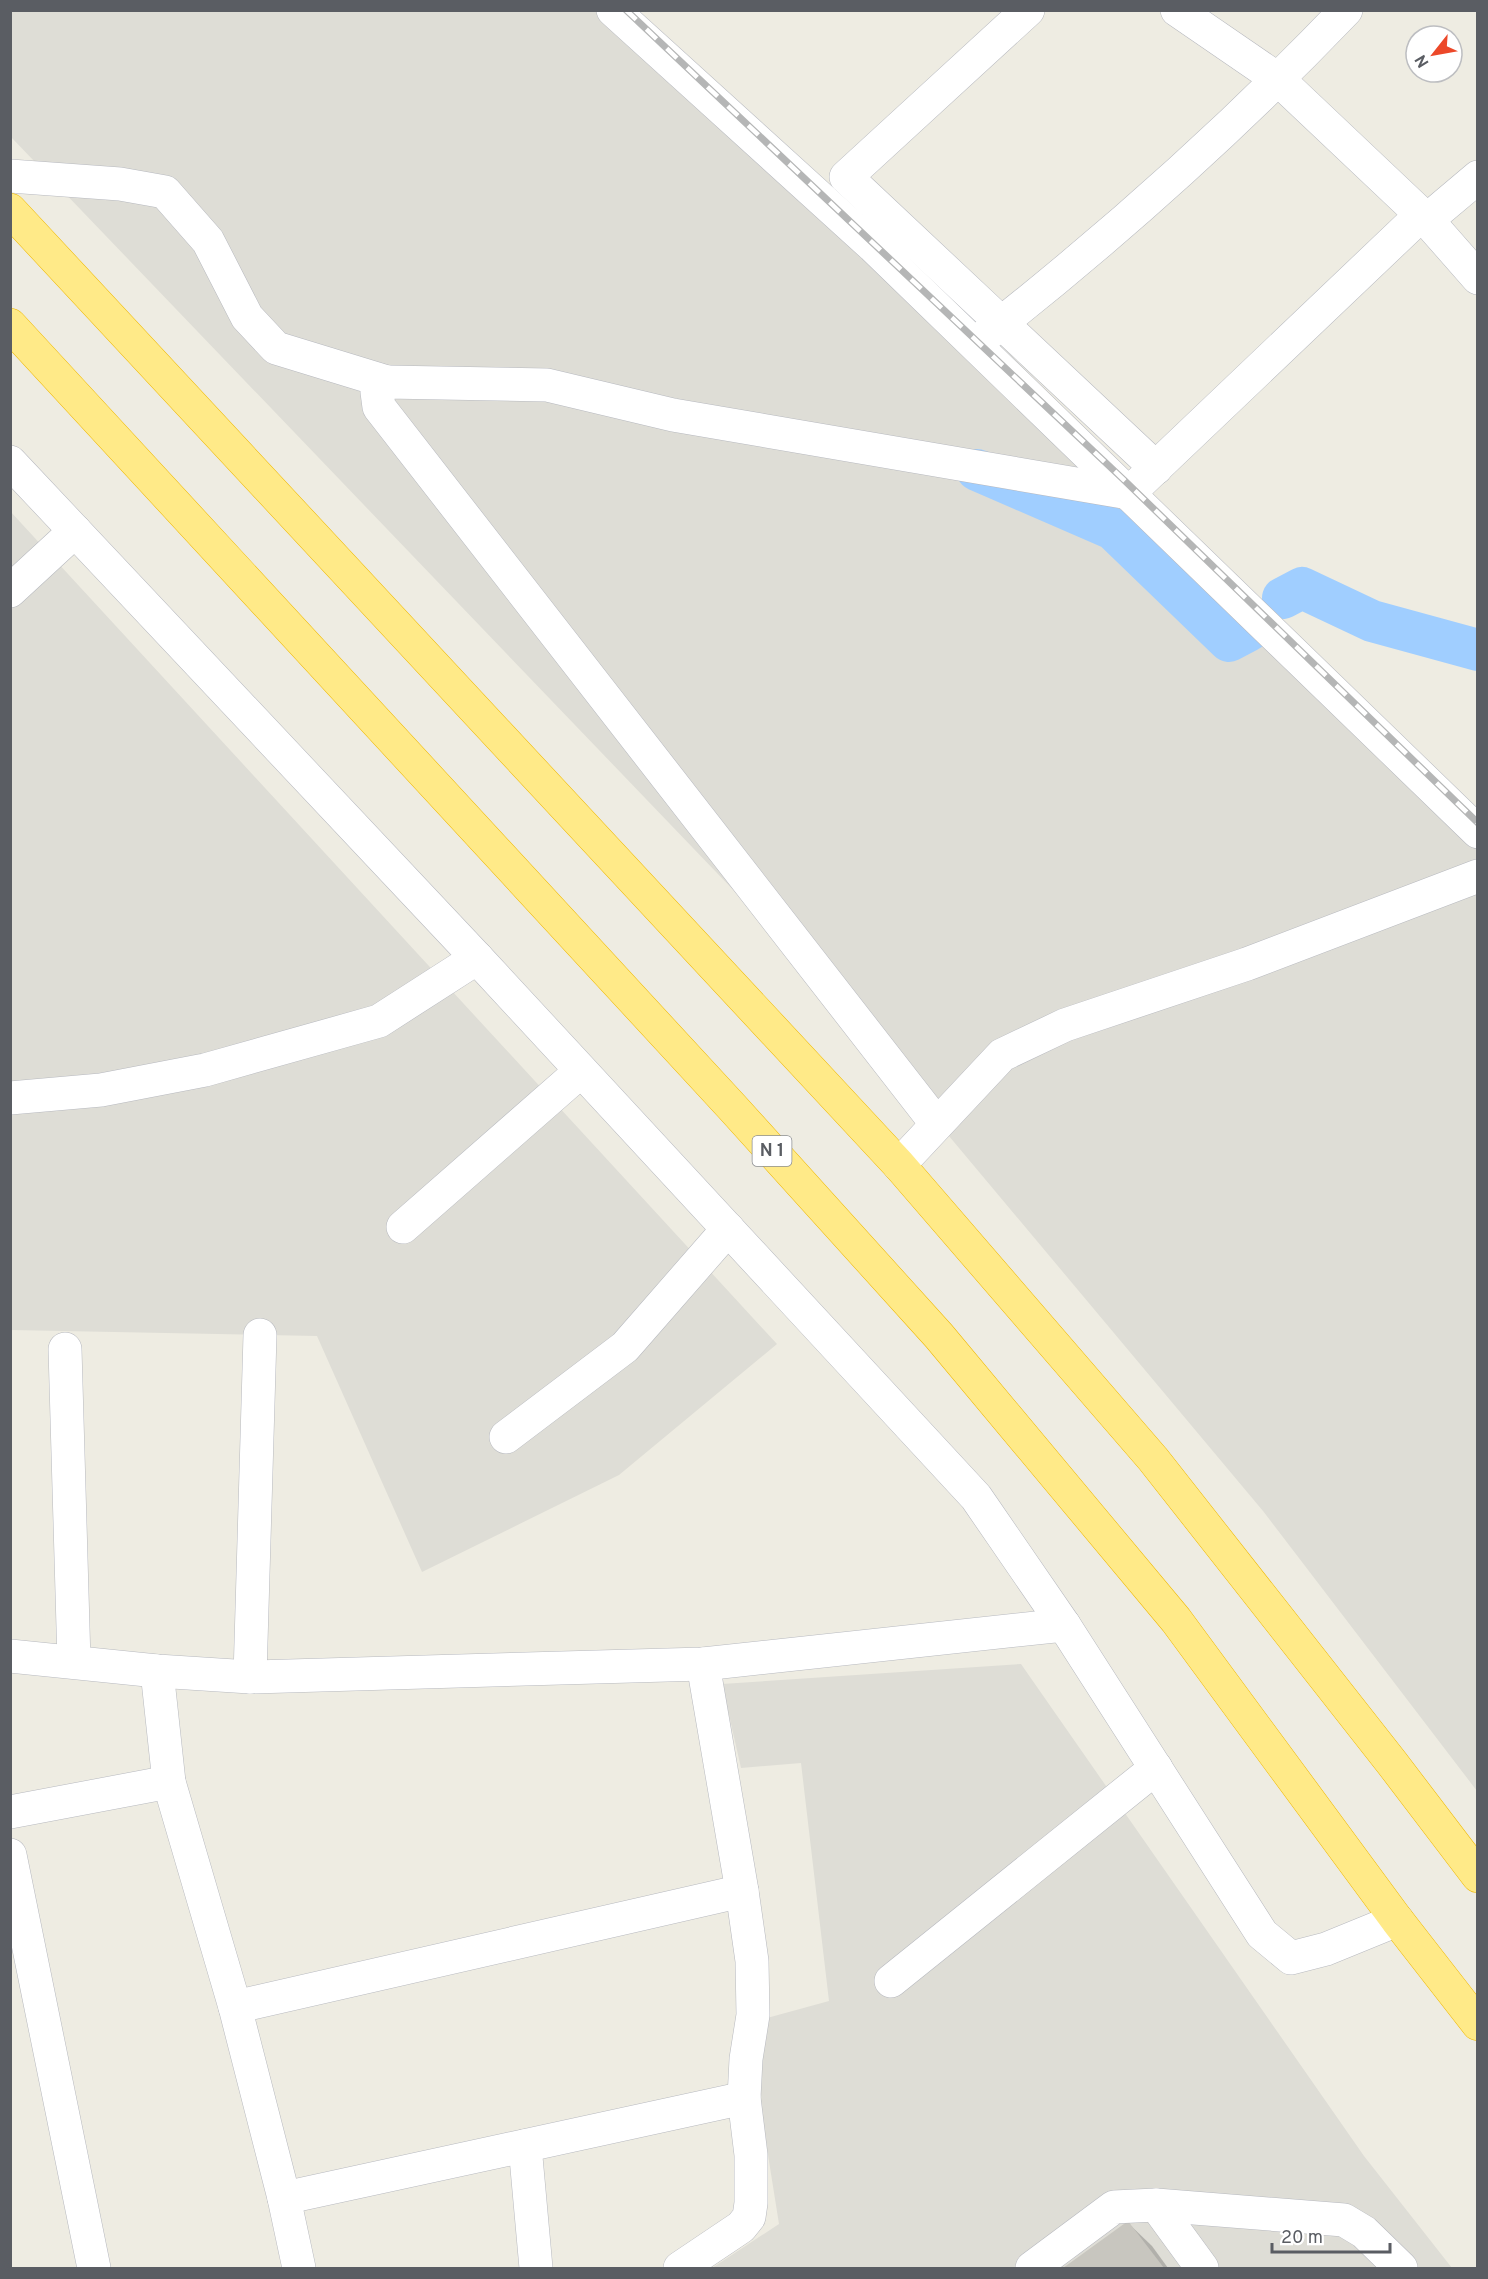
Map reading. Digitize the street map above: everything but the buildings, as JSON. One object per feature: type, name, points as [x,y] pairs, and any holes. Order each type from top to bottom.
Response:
[{"type":"highway","points":[[10,210],[899,1165],[1153,1459],[1478,1876]]},
{"type":"highway","name":"N 1","points":[[10,325],[732,1107],[939,1336],[1176,1620],[1397,1920],[1478,2024]]},
{"type":"street","points":[[613,10],[873,246],[1478,832]]},
{"type":"street","points":[[1028,10],[846,177],[1156,468]]},
{"type":"street","points":[[1177,10],[1279,80],[1424,218],[1478,278]]},
{"type":"street","points":[[974,345],[1070,269],[1279,80],[1346,10]]},
{"type":"street","points":[[10,176],[120,184],[165,192],[208,241],[247,317],[276,348],[387,382],[547,385],[673,415],[1129,494]]},
{"type":"street","points":[[1129,494],[1424,218],[1478,177]]},
{"type":"street","points":[[387,382],[377,392],[379,407],[936,1124]]},
{"type":"street","points":[[10,462],[477,958],[976,1497],[1064,1625],[1262,1934],[1291,1958],[1326,1949],[1397,1920]]},
{"type":"street","points":[[10,591],[75,531]]},
{"type":"street","points":[[899,1165],[1002,1055],[1065,1025],[1246,964],[1478,876]]},
{"type":"street","points":[[10,1098],[101,1090],[205,1070],[379,1021],[477,958]]},
{"type":"street","points":[[403,1227],[581,1071]]},
{"type":"street","points":[[506,1437],[625,1347],[728,1229]]},
{"type":"street","points":[[250,1677],[260,1335]]},
{"type":"street","points":[[65,1349],[74,1662]]},
{"type":"street","points":[[10,1656],[157,1671],[250,1677],[703,1664],[1064,1625]]},
{"type":"street","points":[[680,2268],[741,2227],[749,2217],[751,2156],[744,2098],[753,2015],[752,1962],[703,1664]]},
{"type":"street","points":[[157,1671],[169,1782],[235,2007],[284,2198],[299,2268]]},
{"type":"street","points":[[891,1981],[1156,1768]]},
{"type":"street","points":[[10,1812],[169,1782]]},
{"type":"street","points":[[10,1855],[94,2268]]},
{"type":"street","points":[[235,2007],[742,1891]]},
{"type":"street","points":[[284,2198],[744,2098]]},
{"type":"street","points":[[525,2146],[536,2268]]},
{"type":"street","points":[[1032,2268],[1114,2207],[1156,2205],[1344,2220],[1364,2232],[1401,2268]]},
{"type":"street","points":[[1156,2205],[1202,2268]]},
{"type":"shaded area","points":[[11,11],[603,11],[1182,522],[1477,811],[1477,1791],[1263,1511],[810,970],[11,137]]},
{"type":"shaded area","points":[[10,511],[777,1344],[619,1475],[422,1572],[317,1336],[11,1330]]},
{"type":"shaded area","points":[[1021,1664],[1364,2156],[1452,2268],[712,2268],[779,2224],[758,2092],[767,2018],[829,2001],[801,1763],[741,1768],[722,1684]]},
{"type":"waterway","points":[[977,470],[1113,529],[1229,641],[1248,631]]},
{"type":"waterway","points":[[1283,598],[1302,588],[1372,621],[1478,650]]},
{"type":"railway","points":[[626,10],[1124,480],[1478,823]]}]
